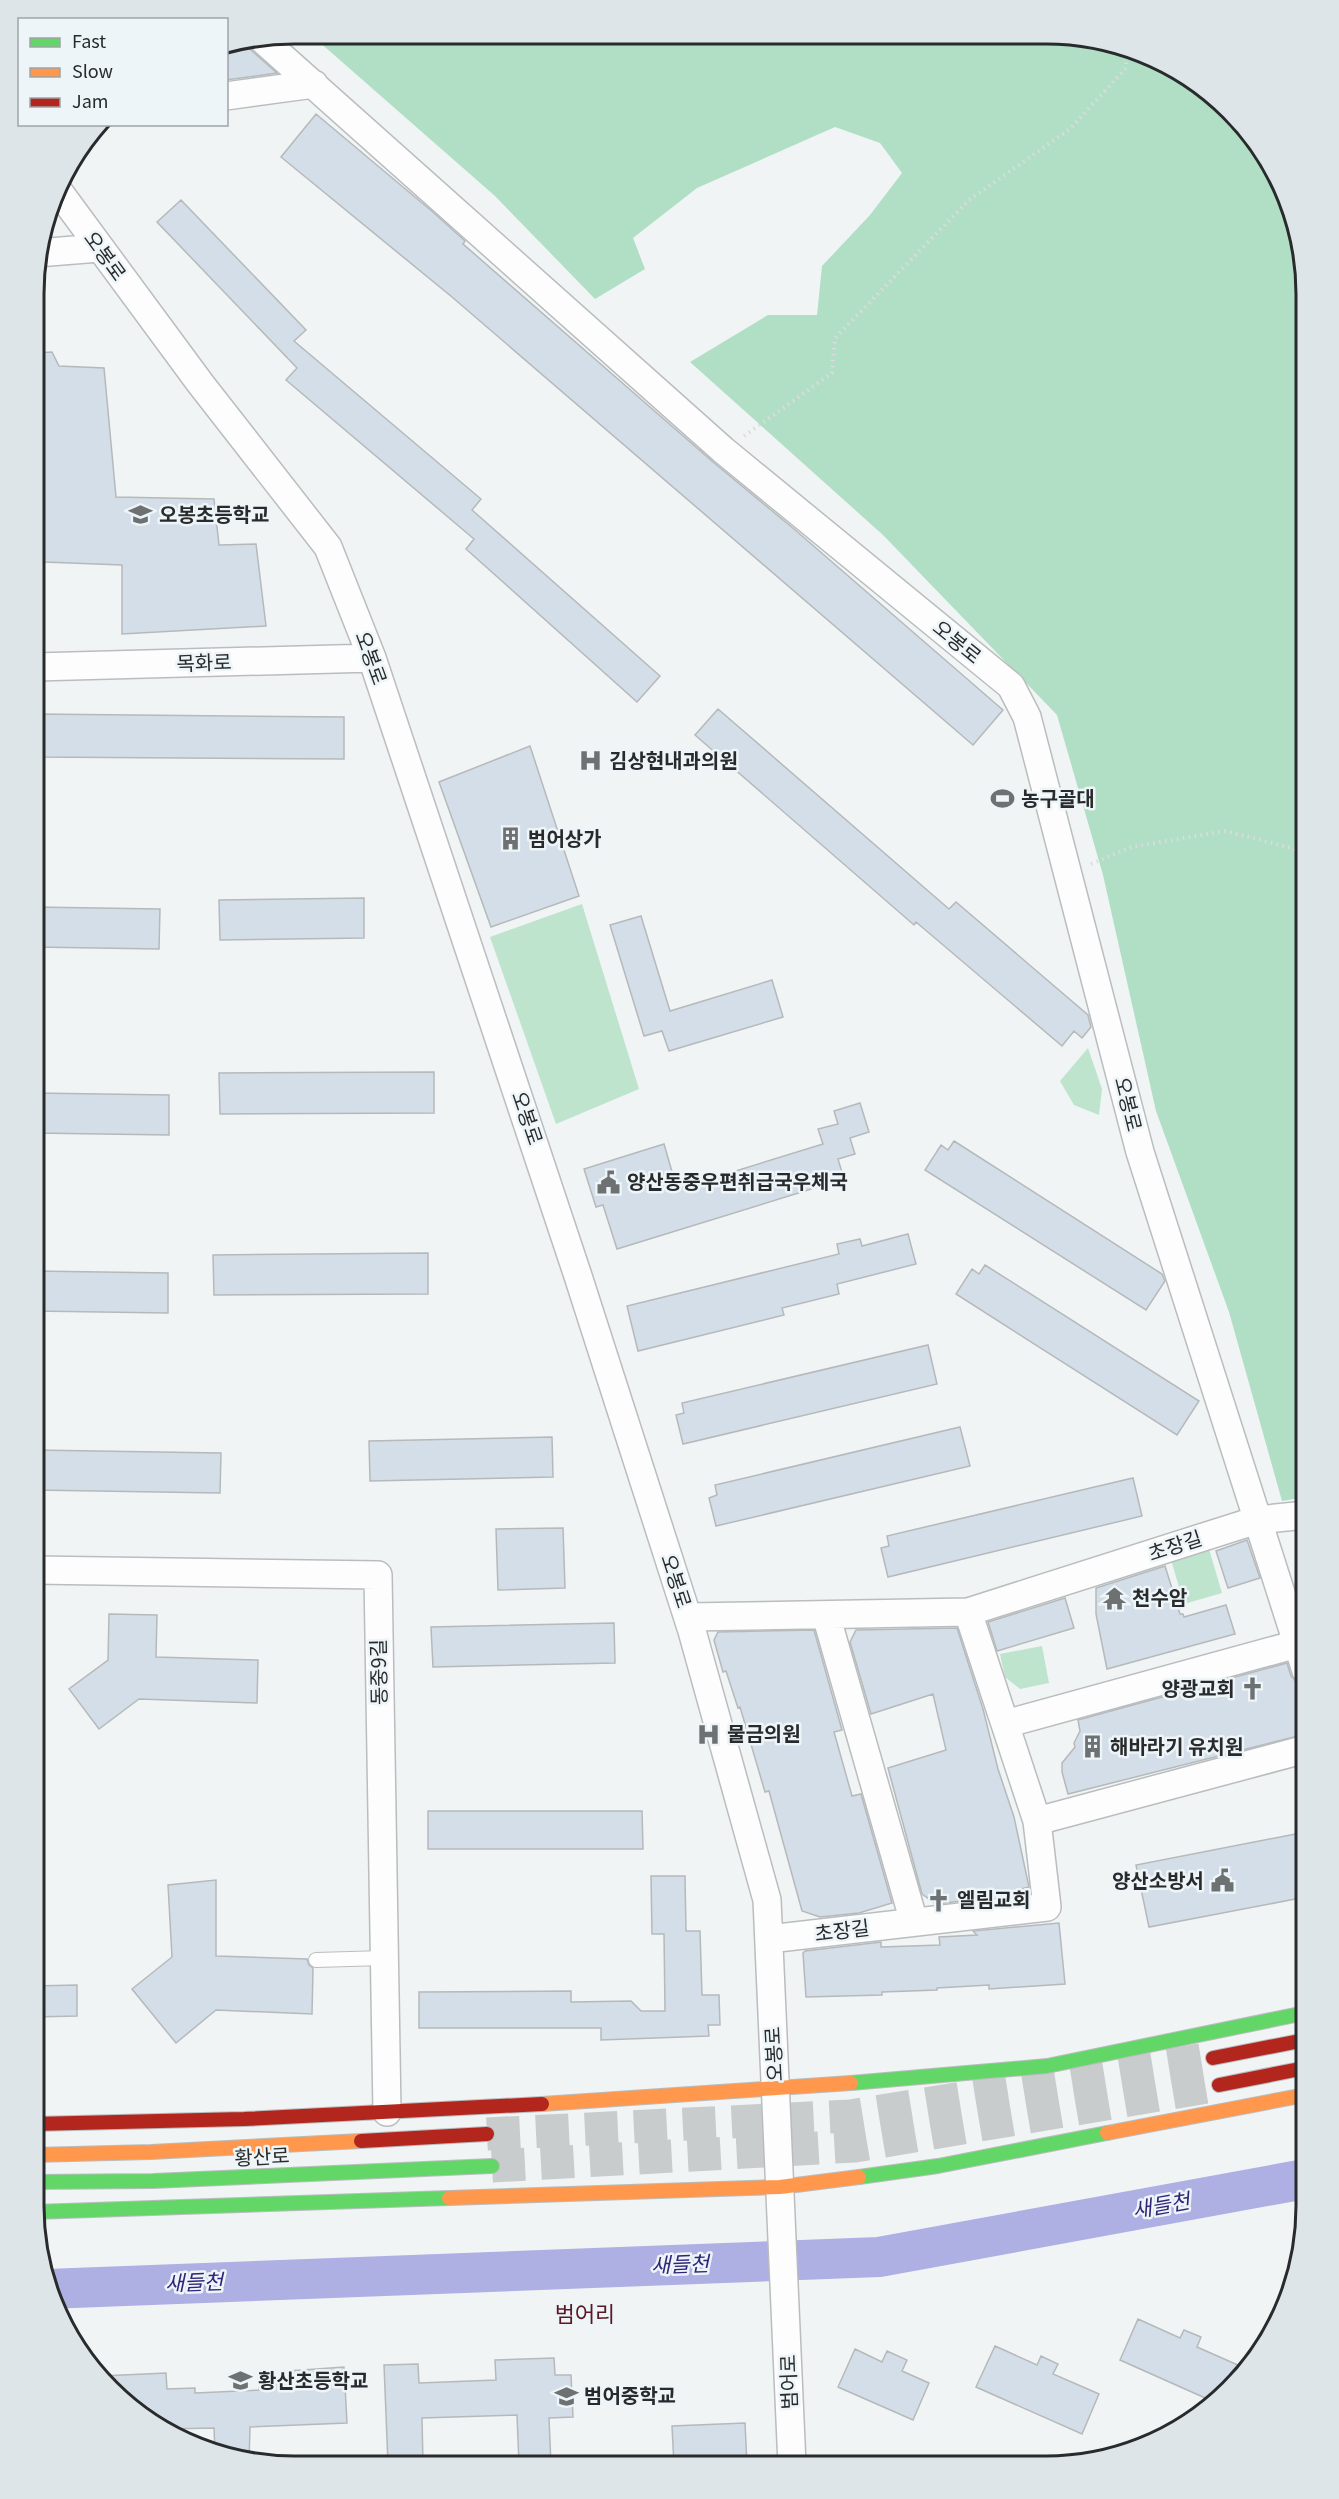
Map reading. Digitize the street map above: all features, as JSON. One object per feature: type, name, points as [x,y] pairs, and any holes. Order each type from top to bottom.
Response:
[{"type":"main road","points":[[44,2124],[271,2118],[387,2112],[776,2089],[1047,2066],[1296,2015]]},
{"type":"main road","points":[[1213,2058],[1296,2042]]},
{"type":"main road","points":[[1219,2085],[1296,2070]]},
{"type":"main road","points":[[44,2212],[780,2187],[938,2166],[1296,2097]]},
{"type":"main road","name":"황산로","points":[[44,2155],[150,2152],[487,2134]]},
{"type":"main road","name":"황산로","points":[[44,2182],[153,2181],[492,2166]]},
{"type":"street","name":"오봉로","points":[[269,45],[723,450],[1011,686],[1027,717],[1140,1152],[1257,1520]]},
{"type":"street","points":[[228,96],[314,84]]},
{"type":"street","name":"오봉로","points":[[63,198],[328,548],[372,658],[543,1166],[688,1617],[767,1900],[780,2187]]},
{"type":"street","points":[[47,252],[99,248]]},
{"type":"street","name":"목화로","points":[[44,668],[372,658]]},
{"type":"street","name":"초장길","points":[[688,1617],[968,1612],[1257,1520],[1296,1516]]},
{"type":"street","points":[[1257,1520],[1296,1641]]},
{"type":"street","name":"동중9길","points":[[44,1570],[378,1575],[387,2112]]},
{"type":"street","name":"초장길","points":[[769,1940],[1047,1907],[1037,1821],[968,1612]]},
{"type":"street","points":[[826,1616],[914,1922]]},
{"type":"street","points":[[1005,1724],[1296,1644]]},
{"type":"street","points":[[1037,1821],[1296,1752]]},
{"type":"street","name":"범어로","points":[[780,2187],[792,2456]]},
{"type":"lane","points":[[316,1960],[384,1958]]},
{"type":"path","points":[[723,450],[832,373],[835,338],[969,200],[1070,129],[1126,68],[1126,57]]},
{"type":"path","points":[[1068,873],[1131,847],[1226,831],[1296,849]]},
{"type":"green space","points":[[322,44],[1061,44],[1094,48],[1156,69],[1198,95],[1244,141],[1262,169],[1270,183],[1287,229],[1296,294],[1296,1499],[1282,1501],[1229,1312],[1156,1111],[1103,875],[1057,715],[883,535],[690,362],[768,315],[817,315],[822,266],[870,215],[902,173],[880,143],[835,127],[697,188],[633,238],[645,269],[595,299],[495,196]]},
{"type":"green space","points":[[582,904],[639,1089],[556,1124],[490,937]]},
{"type":"green space","points":[[1088,1048],[1102,1089],[1099,1115],[1074,1105],[1060,1081]]},
{"type":"green space","points":[[1209,1549],[1222,1593],[1184,1604],[1171,1560]]},
{"type":"green space","points":[[1042,1646],[1049,1683],[1020,1689],[1005,1677],[1000,1654]]},
{"type":"building","points":[[248,48],[277,73],[228,80],[228,52]]},
{"type":"building","points":[[316,114],[434,213],[465,241],[463,244],[713,462],[1003,710],[973,745],[452,297],[281,157]]},
{"type":"building","points":[[181,200],[306,330],[294,341],[481,499],[472,510],[660,676],[637,702],[466,549],[474,539],[286,380],[297,368],[157,222]]},
{"type":"building","name":"오봉초등학교","points":[[44,352],[52,352],[59,366],[104,368],[116,497],[214,499],[219,545],[256,544],[266,626],[122,634],[122,565],[44,562]]},
{"type":"building","points":[[718,709],[949,909],[956,902],[1088,1015],[1091,1027],[1082,1038],[1074,1031],[1062,1046],[916,922],[914,925],[695,735]]},
{"type":"building","points":[[44,714],[344,717],[344,759],[44,757]]},
{"type":"building","name":"범어상가","points":[[530,746],[579,896],[491,927],[439,782]]},
{"type":"building","points":[[364,898],[364,938],[220,940],[219,900]]},
{"type":"building","points":[[44,907],[160,909],[159,949],[44,947]]},
{"type":"building","points":[[641,916],[670,1011],[772,980],[783,1017],[669,1051],[662,1031],[644,1036],[610,925]]},
{"type":"building","points":[[434,1072],[434,1113],[220,1114],[219,1073]]},
{"type":"building","points":[[44,1093],[169,1095],[169,1135],[44,1133]]},
{"type":"building","points":[[860,1103],[869,1132],[850,1138],[855,1154],[838,1159],[844,1179],[617,1249],[603,1205],[596,1207],[584,1169],[664,1144],[677,1189],[823,1144],[818,1129],[838,1124],[834,1111]]},
{"type":"building","points":[[954,1141],[1162,1274],[1165,1281],[1146,1310],[925,1170],[941,1145],[948,1150]]},
{"type":"building","points":[[908,1234],[916,1264],[837,1284],[839,1294],[782,1308],[784,1315],[638,1351],[627,1306],[839,1254],[837,1244],[860,1239],[862,1246]]},
{"type":"building","points":[[428,1253],[428,1294],[214,1295],[213,1255]]},
{"type":"building","points":[[985,1265],[1199,1401],[1177,1435],[956,1294],[972,1269],[979,1274]]},
{"type":"building","points":[[44,1271],[168,1273],[168,1313],[44,1311]]},
{"type":"building","points":[[928,1345],[937,1384],[683,1444],[676,1415],[684,1413],[682,1403]]},
{"type":"building","points":[[960,1427],[970,1466],[716,1526],[709,1498],[717,1495],[715,1485]]},
{"type":"building","points":[[552,1437],[553,1477],[370,1481],[369,1441]]},
{"type":"building","points":[[44,1450],[221,1453],[220,1493],[44,1490]]},
{"type":"building","points":[[1133,1478],[1142,1516],[888,1577],[881,1548],[889,1546],[887,1536]]},
{"type":"building","points":[[563,1528],[565,1588],[498,1590],[496,1529]]},
{"type":"building","points":[[1247,1540],[1260,1578],[1228,1588],[1216,1551]]},
{"type":"building","points":[[1165,1566],[1180,1614],[1184,1617],[1226,1605],[1235,1634],[1107,1669],[1096,1614],[1096,1588]]},
{"type":"building","points":[[1065,1598],[1074,1628],[997,1651],[988,1622]]},
{"type":"building","points":[[109,1614],[157,1615],[156,1657],[258,1660],[257,1703],[139,1699],[99,1729],[69,1689],[108,1660]]},
{"type":"building","points":[[614,1623],[615,1663],[433,1667],[431,1627]]},
{"type":"building","points":[[957,1628],[1014,1817],[1029,1887],[986,1898],[936,1904],[922,1894],[888,1768],[946,1750],[933,1694],[871,1714],[850,1642],[856,1630]]},
{"type":"building","points":[[814,1630],[842,1730],[834,1732],[852,1796],[861,1794],[892,1903],[859,1913],[820,1917],[802,1911],[769,1791],[765,1792],[740,1707],[738,1708],[726,1671],[723,1672],[714,1640],[718,1632]]},
{"type":"building","points":[[1287,1663],[1291,1676],[1296,1681],[1296,1737],[1068,1794],[1062,1763],[1075,1747],[1074,1743],[1080,1731],[1078,1720]]},
{"type":"building","points":[[428,1811],[642,1811],[643,1849],[428,1849]]},
{"type":"building","name":"양산소방서","points":[[1296,1834],[1296,1899],[1149,1927],[1136,1865]]},
{"type":"building","points":[[651,1876],[685,1876],[686,1931],[700,1931],[702,1995],[719,1995],[720,2025],[708,2025],[709,2036],[601,2040],[601,2028],[419,2028],[419,1992],[571,1991],[571,2002],[631,2001],[641,2011],[665,2011],[664,1934],[652,1934]]},
{"type":"building","points":[[216,1880],[216,1956],[307,1959],[313,1968],[312,2014],[216,2010],[176,2043],[132,1989],[172,1957],[168,1885]]},
{"type":"building","points":[[1059,1923],[1065,1984],[989,1989],[989,1985],[882,1992],[882,1995],[806,1997],[803,1953],[805,1951],[881,1942],[881,1947],[940,1945],[939,1937],[977,1935],[973,1931]]},
{"type":"building","points":[[77,1985],[77,2016],[44,2017],[44,1986]]},
{"type":"building","points":[[1138,2319],[1180,2338],[1184,2330],[1201,2337],[1197,2347],[1238,2365],[1205,2398],[1120,2360]]},
{"type":"building","points":[[995,2346],[1037,2365],[1041,2356],[1058,2364],[1053,2374],[1099,2394],[1082,2434],[976,2387]]},
{"type":"building","points":[[855,2349],[882,2362],[887,2351],[907,2360],[902,2371],[929,2383],[913,2420],[838,2387]]},
{"type":"building","points":[[554,2358],[555,2375],[571,2375],[573,2417],[549,2418],[551,2456],[519,2456],[517,2415],[422,2418],[423,2456],[388,2456],[384,2365],[418,2364],[419,2383],[496,2380],[495,2360]]},
{"type":"building","points":[[344,2367],[347,2423],[250,2427],[249,2452],[215,2443],[214,2428],[181,2429],[141,2404],[111,2376],[166,2373],[167,2389],[195,2388],[195,2393],[259,2390],[260,2383],[288,2384],[288,2371]]},
{"type":"building","points":[[745,2423],[747,2456],[674,2456],[672,2426]]},
{"type":"waterway","name":"새들천","points":[[58,2289],[879,2257],[1296,2181]]},
{"type":"tunnel","points":[[487,2134],[850,2116],[1213,2058]]},
{"type":"tunnel","points":[[492,2166],[855,2146],[1219,2085]]},
{"type":"traffic: fast","points":[[851,2083],[1047,2066],[1296,2015]]},
{"type":"traffic: fast","points":[[859,2177],[938,2166],[1107,2133]]},
{"type":"traffic: fast","points":[[44,2182],[153,2181],[492,2166]]},
{"type":"traffic: fast","points":[[44,2212],[449,2198]]},
{"type":"traffic: slow","points":[[542,2104],[851,2083]]},
{"type":"traffic: slow","points":[[1107,2133],[1296,2097]]},
{"type":"traffic: slow","points":[[44,2155],[151,2152],[361,2141]]},
{"type":"traffic: slow","points":[[449,2198],[780,2187],[859,2177]]},
{"type":"traffic: jam","points":[[1213,2058],[1296,2042]]},
{"type":"traffic: jam","points":[[1219,2085],[1296,2070]]},
{"type":"traffic: jam","points":[[44,2124],[244,2119],[542,2104]]},
{"type":"traffic: jam","points":[[361,2141],[487,2134]]},
{"type":"place","name":"오봉초등학교","points":[[141,515]]},
{"type":"place","name":"김상현내과의원","points":[[591,761]]},
{"type":"place","name":"농구골대","points":[[1003,799]]},
{"type":"place","name":"범어상가","points":[[510,839]]},
{"type":"place","name":"양산동중우편취급국우체국","points":[[609,1182]]},
{"type":"place","name":"천수암","points":[[1114,1598]]},
{"type":"place","name":"양광교회","points":[[1253,1689]]},
{"type":"place","name":"물금의원","points":[[709,1734]]},
{"type":"place","name":"해바라기 유치원","points":[[1092,1747]]},
{"type":"place","name":"양산소방서","points":[[1222,1881]]},
{"type":"place","name":"엘림교회","points":[[939,1900]]},
{"type":"place","name":"황산초등학교","points":[[240,2381]]},
{"type":"place","name":"범어중학교","points":[[566,2396]]},
{"type":"district","name":"범어리","points":[[585,2314]]}]
